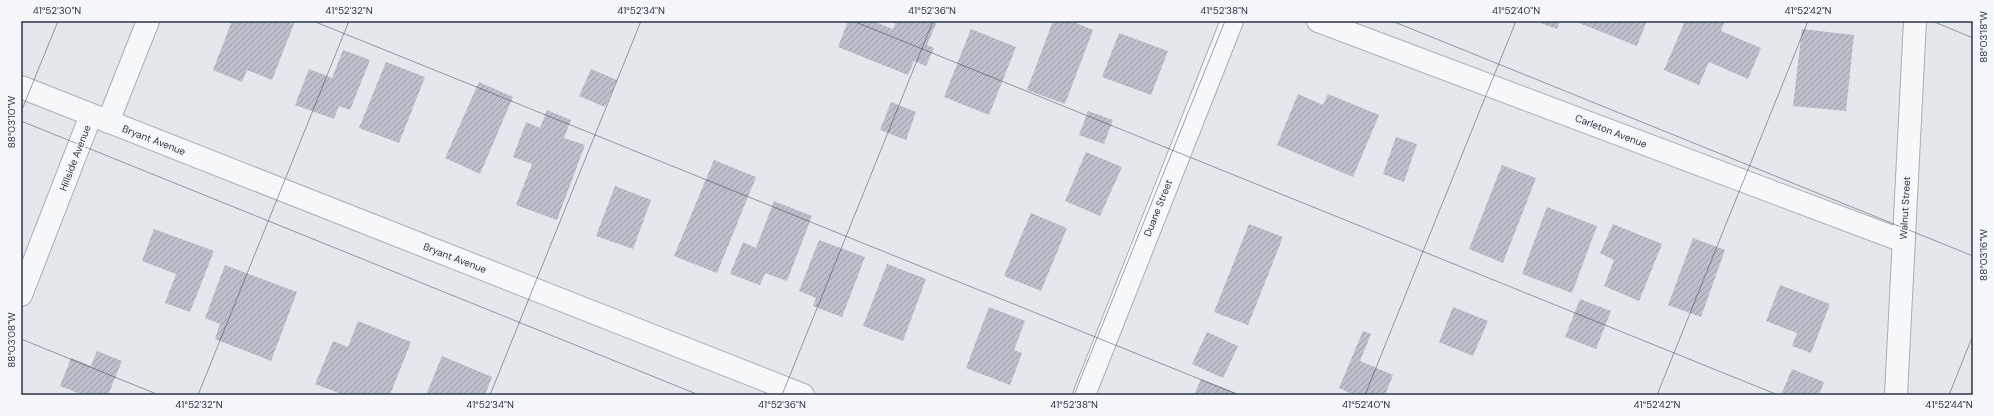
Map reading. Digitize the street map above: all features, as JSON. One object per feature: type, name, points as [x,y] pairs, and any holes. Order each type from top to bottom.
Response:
[{"type":"street","name":"Hillside Avenue","points":[[21,295],[100,118],[148,21]]},
{"type":"street","name":"Duane Street","points":[[1084,395],[1232,21]]},
{"type":"street","name":"Carleton Avenue","points":[[1318,21],[1903,241]]},
{"type":"street","name":"Walnut Street","points":[[1896,395],[1915,21]]},
{"type":"street","name":"Bryant Avenue","points":[[21,87],[803,395]]},
{"type":"building","points":[[232,21],[295,21],[272,80],[247,70],[242,82],[213,70]]},
{"type":"building","points":[[848,21],[873,21],[893,29],[896,21],[937,21],[927,45],[934,48],[926,66],[914,61],[908,75],[838,47]]},
{"type":"building","points":[[1053,21],[1071,21],[1093,30],[1065,104],[1027,90]]},
{"type":"building","points":[[1535,21],[1560,21],[1557,29]]},
{"type":"building","points":[[1580,21],[1647,21],[1637,46],[1579,23]]},
{"type":"building","points":[[1685,21],[1725,21],[1721,31],[1761,48],[1748,79],[1709,62],[1699,85],[1664,70]]},
{"type":"building","points":[[971,29],[1016,47],[989,115],[944,97]]},
{"type":"building","points":[[1802,29],[1854,35],[1846,111],[1793,106]]},
{"type":"building","points":[[1119,33],[1168,51],[1151,95],[1102,77]]},
{"type":"building","points":[[343,50],[370,60],[350,110],[339,106],[334,119],[295,105],[309,69],[332,78]]},
{"type":"building","points":[[386,62],[425,77],[399,143],[359,128]]},
{"type":"building","points":[[591,69],[617,80],[605,107],[579,96]]},
{"type":"building","points":[[479,82],[513,97],[480,174],[445,158]]},
{"type":"building","points":[[1298,94],[1323,105],[1328,94],[1379,115],[1353,177],[1277,145]]},
{"type":"building","points":[[891,102],[916,112],[906,140],[880,130]]},
{"type":"building","points":[[547,110],[571,120],[564,138],[585,145],[557,220],[516,205],[532,164],[513,157],[526,122],[540,128]]},
{"type":"building","points":[[1088,111],[1113,120],[1104,144],[1079,135]]},
{"type":"building","points":[[1396,137],[1417,144],[1404,182],[1383,174]]},
{"type":"building","points":[[1086,152],[1122,167],[1100,216],[1065,201]]},
{"type":"building","points":[[714,160],[756,177],[717,273],[674,256]]},
{"type":"building","points":[[1502,165],[1536,178],[1503,263],[1469,249]]},
{"type":"building","points":[[615,186],[651,200],[633,249],[596,236]]},
{"type":"building","points":[[774,201],[812,216],[787,281],[765,273],[760,285],[730,274],[743,242],[756,248]]},
{"type":"building","points":[[1547,207],[1597,226],[1572,293],[1522,274]]},
{"type":"building","points":[[1031,213],[1067,228],[1041,291],[1004,276]]},
{"type":"building","points":[[1249,224],[1283,237],[1248,325],[1214,312]]},
{"type":"building","points":[[1613,224],[1662,244],[1639,301],[1604,286],[1614,260],[1600,253]]},
{"type":"building","points":[[154,229],[214,251],[190,312],[165,303],[176,274],[142,261]]},
{"type":"building","points":[[1693,238],[1725,250],[1701,317],[1668,305]]},
{"type":"building","points":[[819,240],[865,257],[842,317],[813,306],[816,298],[799,291]]},
{"type":"building","points":[[887,264],[926,279],[903,341],[863,326]]},
{"type":"building","points":[[225,265],[297,292],[271,361],[215,339],[220,324],[205,318]]},
{"type":"building","points":[[1780,285],[1830,304],[1811,353],[1792,346],[1797,333],[1766,321]]},
{"type":"building","points":[[1580,299],[1611,311],[1596,349],[1565,337]]},
{"type":"building","points":[[989,307],[1025,321],[1014,350],[1022,353],[1010,385],[966,368]]},
{"type":"building","points":[[1453,307],[1488,321],[1473,356],[1439,342]]},
{"type":"building","points":[[358,321],[411,342],[390,395],[344,395],[315,384],[333,341],[348,347]]},
{"type":"building","points":[[1363,331],[1371,334],[1360,361],[1393,375],[1385,395],[1354,395],[1339,388]]},
{"type":"building","points":[[1207,332],[1238,346],[1223,378],[1192,364]]},
{"type":"building","points":[[97,351],[122,361],[108,395],[83,395],[60,386],[71,358],[91,366]]},
{"type":"building","points":[[442,356],[492,377],[485,395],[426,395]]},
{"type":"building","points":[[1792,369],[1824,382],[1819,395],[1781,395]]},
{"type":"building","points":[[1201,379],[1241,395],[1194,395]]}]
